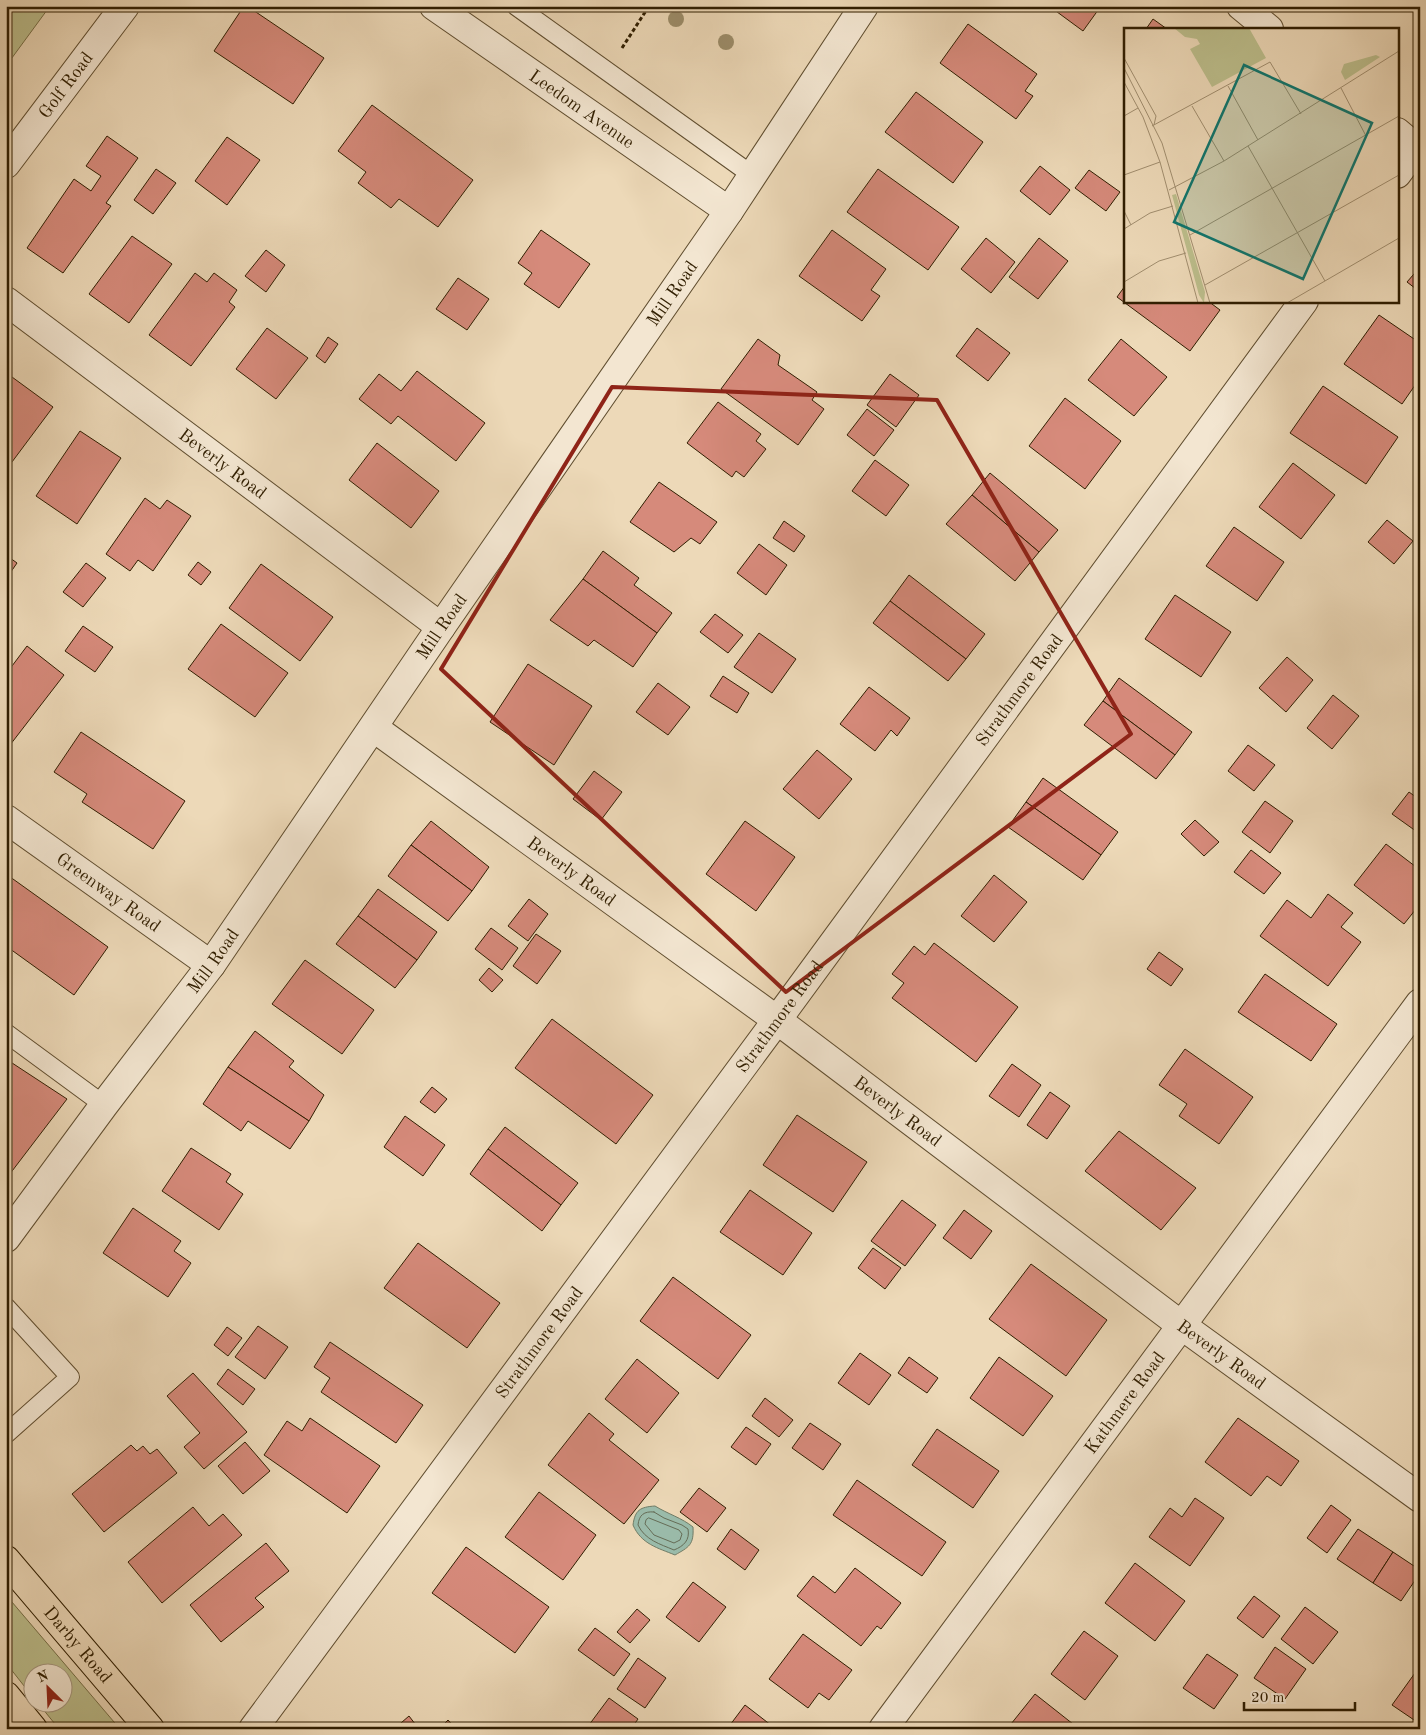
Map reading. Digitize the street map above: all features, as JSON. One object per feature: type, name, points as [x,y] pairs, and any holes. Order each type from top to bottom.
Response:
[{"type":"main road","name":"Darby Road","points":[[6,1560],[150,1729]]},
{"type":"main road","points":[[6,1696],[33,1729]]},
{"type":"street","name":"Golf Road","points":[[6,164],[125,6]]},
{"type":"street","name":"Leedom Avenue","points":[[434,6],[729,211]]},
{"type":"street","name":"Mill Road","points":[[6,1238],[104,1104],[211,965],[729,211],[864,6]]},
{"type":"street","points":[[1241,6],[1268,28]]},
{"type":"street","points":[[1398,172],[1411,141]]},
{"type":"street","name":"Beverly Road","points":[[6,301],[441,628]]},
{"type":"street","name":"Strathmore Road","points":[[252,1729],[1303,302]]},
{"type":"street","name":"Beverly Road","points":[[374,728],[776,1020],[1181,1325],[1420,1498]]},
{"type":"street","name":"Greenway Road","points":[[6,818],[211,965]]},
{"type":"street","name":"Kathmere Road","points":[[883,1729],[1420,1003]]},
{"type":"lane","points":[[516,6],[752,175]]},
{"type":"lane","points":[[6,1033],[104,1104]]},
{"type":"lane","points":[[6,1307],[70,1377],[6,1434]]},
{"type":"path","points":[[639,22],[649,6]]},
{"type":"highlighted area","points":[[612,387],[937,400],[1131,734],[786,992],[441,669]]},
{"type":"green space","points":[[6,6],[50,6],[6,66]]},
{"type":"green space","points":[[6,1595],[63,1662],[22,1662],[22,1683],[6,1663]]},
{"type":"green space","points":[[72,1673],[120,1729],[59,1729],[45,1712],[72,1712]]},
{"type":"water","points":[[655,1506],[693,1527],[693,1538],[690,1545],[675,1555],[645,1541],[633,1525],[639,1510]]},
{"type":"building","points":[[244,6],[247,6],[324,58],[293,104],[214,51]]},
{"type":"building","points":[[1049,6],[1101,6],[1083,31]]},
{"type":"building","points":[[1153,19],[1166,28],[1147,28]]},
{"type":"building","points":[[968,24],[1037,74],[1025,91],[1033,96],[1016,119],[940,63]]},
{"type":"building","points":[[916,92],[983,142],[953,183],[885,132]]},
{"type":"building","points":[[372,105],[473,180],[438,227],[399,199],[391,208],[358,183],[366,172],[338,151]]},
{"type":"building","points":[[107,136],[138,158],[106,203],[111,206],[63,273],[27,248],[74,179],[91,191],[101,176],[86,166]]},
{"type":"building","points":[[227,137],[260,160],[227,205],[195,181]]},
{"type":"building","points":[[1040,166],[1070,190],[1050,215],[1020,191]]},
{"type":"building","points":[[156,169],[176,183],[153,214],[134,200]]},
{"type":"building","points":[[878,169],[959,227],[928,270],[847,212]]},
{"type":"building","points":[[1089,170],[1120,192],[1106,211],[1075,188]]},
{"type":"building","points":[[541,230],[590,264],[559,308],[524,284],[532,273],[518,263]]},
{"type":"building","points":[[832,230],[886,269],[871,290],[880,296],[862,321],[799,276]]},
{"type":"building","points":[[132,236],[172,264],[129,323],[89,294]]},
{"type":"building","points":[[986,238],[1015,262],[991,293],[961,269]]},
{"type":"building","points":[[1039,238],[1068,261],[1038,299],[1009,277]]},
{"type":"building","points":[[266,250],[285,265],[266,292],[245,276]]},
{"type":"building","points":[[1420,267],[1420,292],[1407,282]]},
{"type":"building","points":[[195,273],[207,282],[214,273],[237,290],[229,302],[235,307],[191,366],[149,335]]},
{"type":"building","points":[[458,278],[489,299],[467,330],[436,309]]},
{"type":"building","points":[[1124,287],[1124,302],[1209,302],[1220,310],[1190,351],[1117,297]]},
{"type":"building","points":[[1379,315],[1420,343],[1420,378],[1402,404],[1344,364]]},
{"type":"building","points":[[267,328],[308,358],[276,399],[236,369]]},
{"type":"building","points":[[977,328],[1010,353],[988,381],[956,356]]},
{"type":"building","points":[[328,337],[338,344],[325,363],[316,356]]},
{"type":"building","points":[[758,339],[780,355],[778,365],[817,392],[812,400],[824,409],[798,445],[721,389]]},
{"type":"building","points":[[1121,339],[1167,377],[1134,416],[1088,380]]},
{"type":"building","points":[[417,371],[485,423],[456,461],[398,416],[391,424],[359,399],[379,374],[401,391]]},
{"type":"building","points":[[890,374],[919,395],[896,427],[867,405]]},
{"type":"building","points":[[12,377],[53,407],[6,470],[6,385]]},
{"type":"building","points":[[1323,386],[1398,437],[1366,484],[1290,433]]},
{"type":"building","points":[[1065,398],[1121,441],[1085,489],[1029,446]]},
{"type":"building","points":[[718,402],[761,434],[756,441],[766,449],[744,477],[736,471],[732,477],[687,443]]},
{"type":"building","points":[[867,409],[894,430],[874,456],[847,435]]},
{"type":"building","points":[[80,431],[121,458],[77,524],[36,496]]},
{"type":"building","points":[[377,443],[439,491],[411,528],[349,480]]},
{"type":"building","points":[[875,460],[909,485],[886,516],[852,491]]},
{"type":"building","points":[[1293,463],[1335,495],[1301,539],[1259,507]]},
{"type":"building","points":[[990,473],[1058,530],[1039,552],[972,495]]},
{"type":"building","points":[[659,482],[717,522],[700,544],[691,538],[674,552],[630,522]]},
{"type":"building","points":[[972,495],[1039,552],[1015,581],[946,524]]},
{"type":"building","points":[[145,498],[160,509],[167,500],[191,516],[153,571],[138,560],[130,571],[106,554]]},
{"type":"building","points":[[1387,520],[1413,541],[1394,564],[1368,542]]},
{"type":"building","points":[[784,521],[805,536],[794,552],[773,538]]},
{"type":"building","points":[[1234,527],[1284,562],[1257,601],[1206,566]]},
{"type":"building","points":[[759,544],[787,565],[766,595],[737,573]]},
{"type":"building","points":[[603,551],[639,578],[634,585],[672,613],[657,633],[583,579]]},
{"type":"building","points":[[6,555],[17,563],[6,579]]},
{"type":"building","points":[[198,562],[211,572],[201,585],[188,575]]},
{"type":"building","points":[[86,563],[106,578],[83,607],[63,592]]},
{"type":"building","points":[[261,564],[333,617],[300,661],[229,608]]},
{"type":"building","points":[[909,575],[985,634],[966,659],[890,601]]},
{"type":"building","points":[[583,579],[657,633],[633,667],[594,640],[588,646],[550,620]]},
{"type":"building","points":[[1175,595],[1231,632],[1201,677],[1145,639]]},
{"type":"building","points":[[890,601],[966,659],[948,681],[873,623]]},
{"type":"building","points":[[715,614],[743,635],[728,653],[700,632]]},
{"type":"building","points":[[221,624],[288,673],[255,717],[188,669]]},
{"type":"building","points":[[83,626],[113,647],[95,672],[65,651]]},
{"type":"building","points":[[759,633],[796,659],[772,693],[734,667]]},
{"type":"building","points":[[27,646],[64,675],[10,745],[6,742],[6,674]]},
{"type":"building","points":[[1287,657],[1313,680],[1286,712],[1259,688]]},
{"type":"building","points":[[528,664],[592,706],[554,765],[490,722]]},
{"type":"building","points":[[723,676],[749,693],[737,713],[710,696]]},
{"type":"building","points":[[1119,678],[1192,732],[1175,755],[1103,701]]},
{"type":"building","points":[[658,683],[690,707],[668,735],[636,712]]},
{"type":"building","points":[[869,687],[910,718],[897,736],[891,730],[875,751],[840,724]]},
{"type":"building","points":[[1333,695],[1359,716],[1332,749],[1307,728]]},
{"type":"building","points":[[1103,701],[1175,755],[1156,779],[1084,725]]},
{"type":"building","points":[[81,732],[185,801],[153,849],[82,802],[87,794],[54,772]]},
{"type":"building","points":[[1248,745],[1275,765],[1254,791],[1228,771]]},
{"type":"building","points":[[817,750],[852,779],[819,819],[783,789]]},
{"type":"building","points":[[594,771],[622,792],[601,820],[573,799]]},
{"type":"building","points":[[1043,778],[1118,832],[1101,855],[1026,802]]},
{"type":"building","points":[[1409,792],[1420,800],[1420,834],[1392,814]]},
{"type":"building","points":[[1265,801],[1293,821],[1270,853],[1242,832]]},
{"type":"building","points":[[1026,802],[1101,855],[1083,880],[1008,827]]},
{"type":"building","points":[[1195,820],[1219,842],[1204,856],[1181,834]]},
{"type":"building","points":[[431,821],[489,867],[472,891],[411,845]]},
{"type":"building","points":[[745,821],[795,857],[756,911],[706,874]]},
{"type":"building","points":[[1386,844],[1420,870],[1420,904],[1404,924],[1354,885]]},
{"type":"building","points":[[411,845],[472,891],[448,921],[388,876]]},
{"type":"building","points":[[1251,850],[1281,873],[1264,894],[1234,872]]},
{"type":"building","points":[[6,874],[108,947],[74,995],[6,946]]},
{"type":"building","points":[[994,875],[1027,902],[994,942],[961,916]]},
{"type":"building","points":[[378,889],[437,932],[417,960],[358,916]]},
{"type":"building","points":[[1328,894],[1353,913],[1341,927],[1361,942],[1328,986],[1260,936],[1287,900],[1311,918]]},
{"type":"building","points":[[529,899],[548,914],[528,941],[508,926]]},
{"type":"building","points":[[358,916],[417,960],[395,988],[336,944]]},
{"type":"building","points":[[491,928],[518,948],[502,970],[475,949]]},
{"type":"building","points":[[536,934],[561,951],[537,984],[513,966]]},
{"type":"building","points":[[934,943],[1018,1007],[976,1062],[892,998],[904,983],[892,974],[914,946],[925,955]]},
{"type":"building","points":[[1159,952],[1183,969],[1171,986],[1147,969]]},
{"type":"building","points":[[305,960],[374,1010],[342,1054],[272,1004]]},
{"type":"building","points":[[489,968],[503,980],[492,992],[479,980]]},
{"type":"building","points":[[1265,974],[1337,1024],[1311,1061],[1238,1012]]},
{"type":"building","points":[[552,1019],[653,1095],[616,1144],[515,1068]]},
{"type":"building","points":[[255,1031],[294,1061],[289,1067],[324,1095],[309,1121],[228,1067]]},
{"type":"building","points":[[1185,1049],[1253,1097],[1219,1144],[1179,1116],[1187,1104],[1159,1085]]},
{"type":"building","points":[[6,1059],[67,1099],[6,1179]]},
{"type":"building","points":[[1012,1064],[1041,1085],[1019,1117],[989,1096]]},
{"type":"building","points":[[228,1067],[309,1121],[290,1149],[248,1121],[241,1131],[203,1104]]},
{"type":"building","points":[[432,1087],[447,1099],[435,1113],[420,1102]]},
{"type":"building","points":[[1050,1092],[1070,1106],[1047,1139],[1027,1125]]},
{"type":"building","points":[[797,1115],[867,1162],[833,1212],[763,1165]]},
{"type":"building","points":[[405,1116],[445,1145],[423,1176],[384,1147]]},
{"type":"building","points":[[505,1127],[578,1183],[561,1205],[488,1149]]},
{"type":"building","points":[[1119,1131],[1196,1188],[1161,1230],[1085,1171]]},
{"type":"building","points":[[191,1148],[231,1174],[226,1182],[243,1194],[219,1230],[162,1191]]},
{"type":"building","points":[[488,1149],[561,1205],[542,1231],[470,1174]]},
{"type":"building","points":[[750,1190],[812,1233],[783,1275],[720,1232]]},
{"type":"building","points":[[902,1200],[936,1225],[905,1266],[871,1241]]},
{"type":"building","points":[[133,1208],[181,1241],[174,1251],[191,1263],[168,1297],[103,1253]]},
{"type":"building","points":[[964,1210],[992,1231],[971,1259],[943,1238]]},
{"type":"building","points":[[418,1243],[500,1303],[467,1348],[384,1288]]},
{"type":"building","points":[[873,1248],[901,1268],[885,1289],[858,1268]]},
{"type":"building","points":[[1031,1264],[1107,1320],[1066,1376],[989,1319]]},
{"type":"building","points":[[673,1277],[751,1335],[718,1379],[640,1321]]},
{"type":"building","points":[[258,1326],[288,1347],[265,1379],[235,1357]]},
{"type":"building","points":[[227,1327],[242,1338],[228,1356],[214,1345]]},
{"type":"building","points":[[330,1342],[423,1405],[396,1443],[321,1392],[330,1378],[314,1367]]},
{"type":"building","points":[[860,1353],[891,1375],[869,1405],[838,1383]]},
{"type":"building","points":[[909,1357],[938,1378],[927,1393],[898,1373]]},
{"type":"building","points":[[999,1357],[1053,1396],[1023,1436],[970,1398]]},
{"type":"building","points":[[637,1359],[679,1393],[647,1433],[605,1399]]},
{"type":"building","points":[[228,1369],[255,1389],[243,1405],[217,1384]]},
{"type":"building","points":[[193,1373],[247,1432],[204,1469],[184,1447],[200,1433],[167,1396]]},
{"type":"building","points":[[765,1398],[793,1420],[779,1437],[752,1416]]},
{"type":"building","points":[[589,1413],[614,1434],[609,1440],[659,1480],[624,1524],[548,1465]]},
{"type":"building","points":[[310,1418],[380,1466],[347,1513],[264,1455],[287,1421],[302,1431]]},
{"type":"building","points":[[1238,1418],[1299,1461],[1281,1486],[1267,1476],[1251,1496],[1205,1462]]},
{"type":"building","points":[[810,1423],[841,1444],[823,1470],[792,1448]]},
{"type":"building","points":[[746,1427],[771,1444],[756,1465],[731,1447]]},
{"type":"building","points":[[937,1429],[999,1471],[973,1508],[912,1465]]},
{"type":"building","points":[[245,1442],[270,1471],[243,1494],[218,1466]]},
{"type":"building","points":[[131,1445],[137,1451],[143,1446],[150,1454],[157,1449],[177,1473],[104,1532],[72,1494]]},
{"type":"building","points":[[857,1480],[946,1542],[922,1576],[833,1515]]},
{"type":"building","points":[[699,1488],[726,1508],[707,1532],[680,1512]]},
{"type":"building","points":[[539,1492],[596,1535],[563,1580],[505,1537]]},
{"type":"building","points":[[1195,1498],[1224,1518],[1190,1566],[1149,1537],[1170,1508],[1182,1517]]},
{"type":"building","points":[[1331,1505],[1351,1520],[1327,1553],[1307,1538]]},
{"type":"building","points":[[193,1507],[209,1526],[223,1514],[242,1535],[162,1603],[128,1562]]},
{"type":"building","points":[[731,1529],[759,1550],[745,1570],[717,1549]]},
{"type":"building","points":[[1358,1529],[1393,1552],[1373,1583],[1337,1559]]},
{"type":"building","points":[[266,1543],[289,1571],[255,1598],[264,1607],[221,1642],[190,1605]]},
{"type":"building","points":[[466,1547],[549,1607],[515,1653],[432,1593]]},
{"type":"building","points":[[1393,1552],[1420,1570],[1420,1573],[1401,1601],[1373,1583]]},
{"type":"building","points":[[1135,1563],[1185,1601],[1155,1641],[1105,1603]]},
{"type":"building","points":[[855,1568],[901,1603],[881,1629],[877,1626],[861,1646],[797,1596],[813,1576],[835,1593]]},
{"type":"building","points":[[693,1582],[726,1607],[699,1642],[666,1617]]},
{"type":"building","points":[[1254,1596],[1280,1616],[1263,1638],[1237,1618]]},
{"type":"building","points":[[1305,1607],[1338,1632],[1313,1664],[1281,1639]]},
{"type":"building","points":[[637,1609],[650,1620],[630,1643],[617,1632]]},
{"type":"building","points":[[595,1628],[630,1654],[614,1676],[578,1650]]},
{"type":"building","points":[[1084,1631],[1118,1656],[1085,1700],[1051,1674]]},
{"type":"building","points":[[803,1634],[852,1670],[829,1700],[819,1693],[808,1708],[769,1679]]},
{"type":"building","points":[[1275,1647],[1306,1669],[1285,1699],[1254,1678]]},
{"type":"building","points":[[1207,1654],[1238,1675],[1214,1709],[1183,1688]]},
{"type":"building","points":[[638,1658],[666,1678],[645,1708],[617,1689]]},
{"type":"building","points":[[1420,1666],[1420,1724],[1392,1705]]},
{"type":"building","points":[[1035,1694],[1073,1724],[1069,1729],[1007,1729]]},
{"type":"building","points":[[609,1698],[638,1719],[631,1729],[586,1729]]},
{"type":"building","points":[[745,1705],[776,1729],[727,1729]]},
{"type":"building","points":[[409,1716],[419,1729],[394,1729]]},
{"type":"building","points":[[448,1720],[456,1729],[439,1729]]}]
